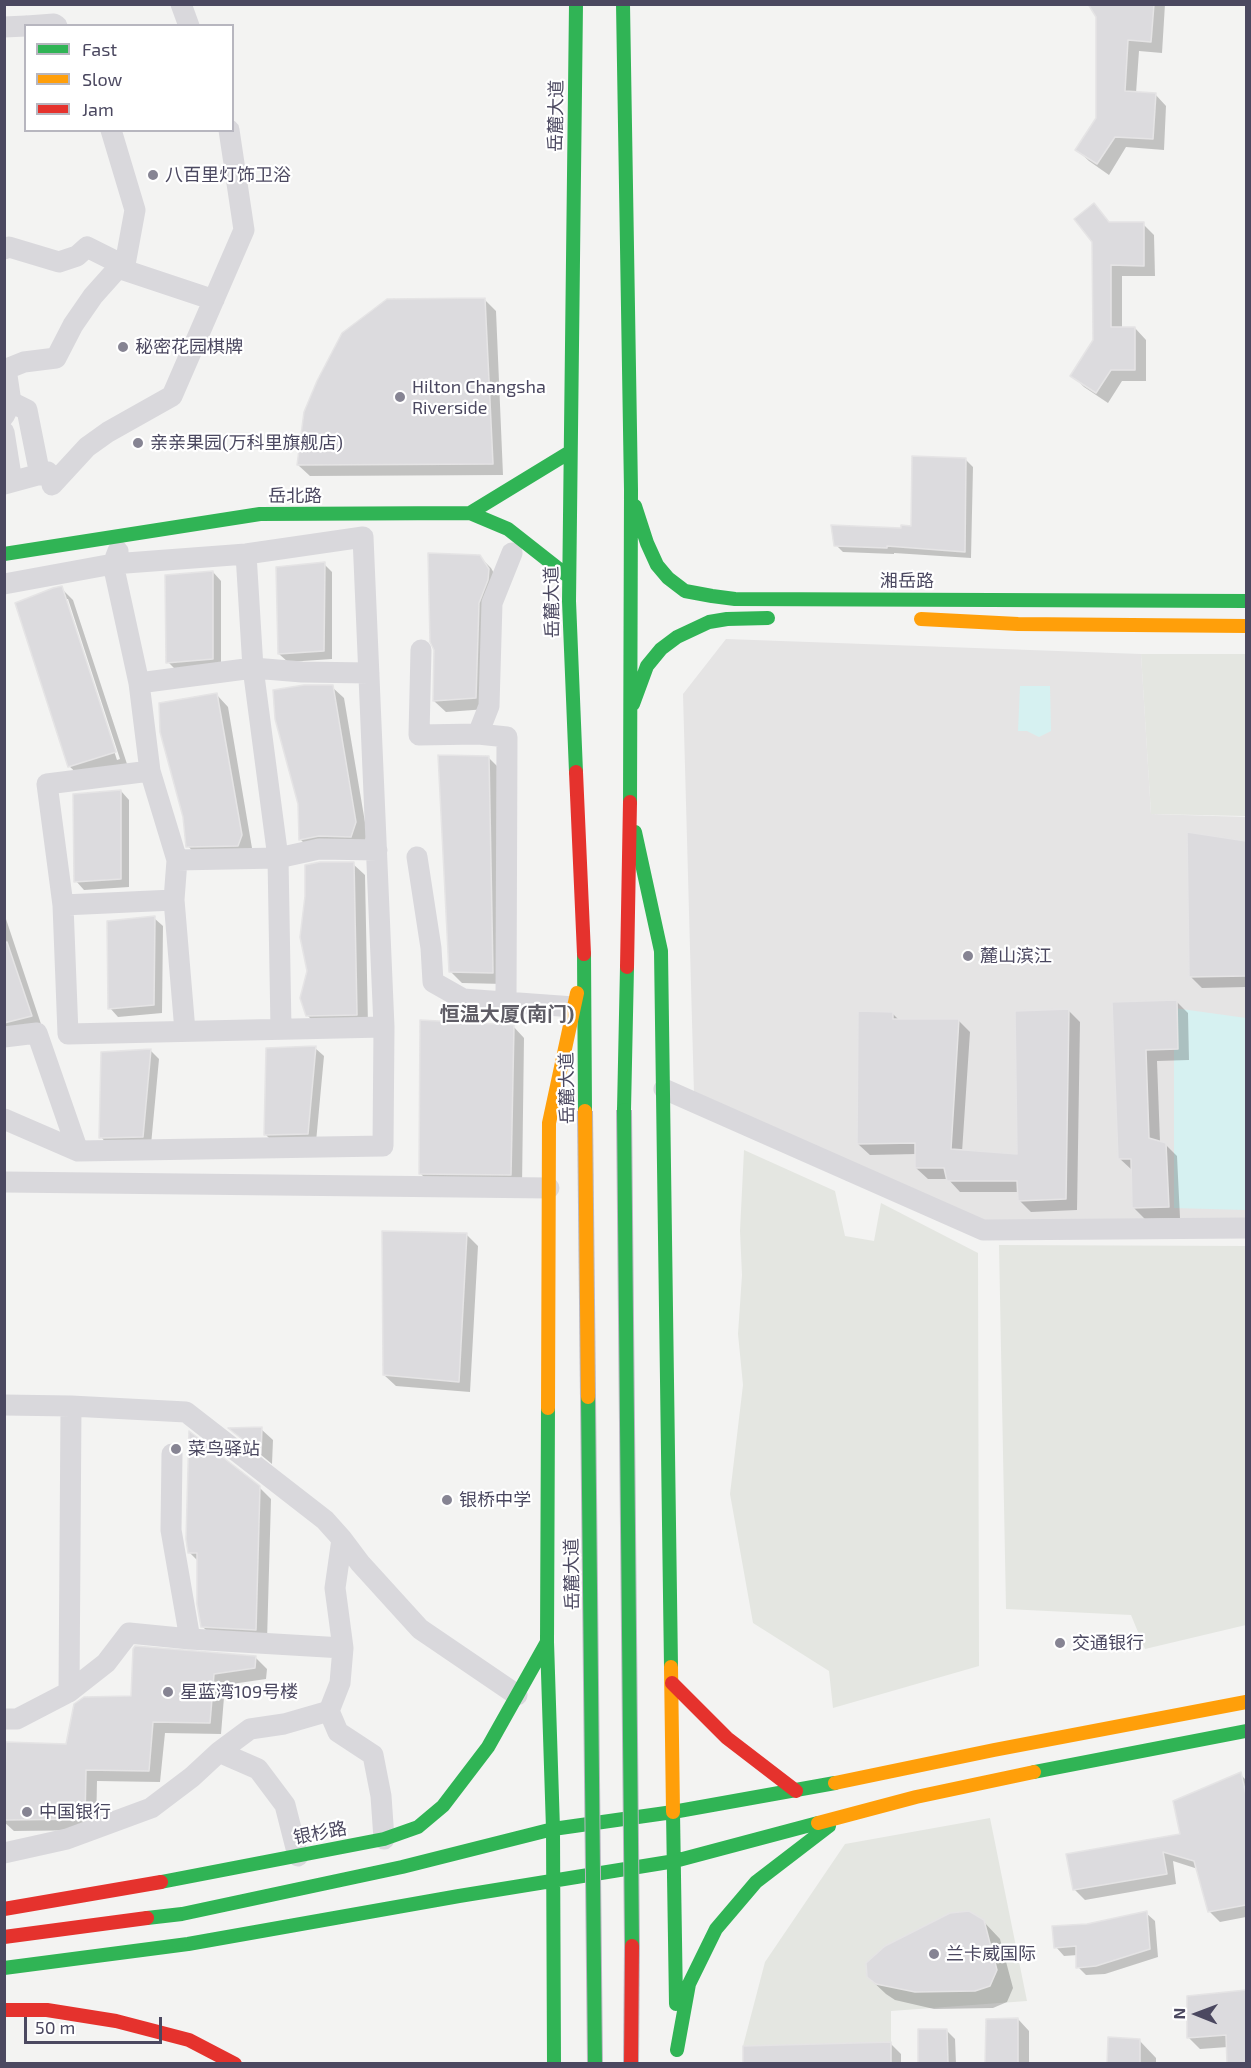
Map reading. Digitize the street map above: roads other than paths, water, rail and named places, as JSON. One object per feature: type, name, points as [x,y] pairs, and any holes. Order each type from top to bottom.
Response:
[{"type":"main road","points":[[567,4],[576,51]]},
{"type":"main road","name":"岳麓大道","points":[[576,4],[569,577],[584,960],[595,2064]]},
{"type":"main road","points":[[623,4],[631,490],[630,806],[624,1110],[632,1823],[631,2064]]},
{"type":"main road","points":[[470,513],[570,452]]},
{"type":"main road","name":"湘岳路","points":[[631,490],[647,543],[657,565],[668,578],[685,591],[712,596],[747,599],[1246,601]]},
{"type":"main road","name":"岳北路","points":[[4,554],[260,514],[470,513],[508,529],[569,577]]},
{"type":"main road","points":[[630,712],[647,666],[661,649],[677,637],[709,622],[727,619],[778,619]]},
{"type":"main road","points":[[908,619],[1018,624],[1246,626]]},
{"type":"main road","points":[[630,806],[661,951],[677,2056]]},
{"type":"main road","points":[[554,2064],[554,1881],[547,1642],[549,1123],[584,960]]},
{"type":"main road","name":"银杉路","points":[[4,1909],[180,1880],[384,1839],[418,1827],[443,1806],[488,1747],[547,1642]]},
{"type":"main road","points":[[672,1683],[727,1738],[796,1791]]},
{"type":"main road","points":[[4,1937],[182,1914],[402,1867],[553,1829],[796,1791],[1246,1702]]},
{"type":"main road","points":[[4,1968],[188,1944],[675,1861],[916,1797],[1246,1731]]},
{"type":"main road","points":[[677,2056],[689,1984],[716,1929],[756,1882],[840,1817]]},
{"type":"main road","points":[[4,1920],[22,1935]]},
{"type":"main road","points":[[4,2010],[46,2010],[116,2021],[189,2040],[235,2064]]},
{"type":"street","points":[[181,4],[188,24]]},
{"type":"street","points":[[4,27],[24,26]]},
{"type":"street","points":[[112,132],[135,210],[124,270]]},
{"type":"street","points":[[4,432],[8,483],[48,472],[52,485],[87,447],[172,396],[244,230],[229,132]]},
{"type":"street","points":[[4,249],[9,247],[26,251],[59,262],[77,256],[87,247],[115,261],[124,270]]},
{"type":"street","points":[[40,475],[27,410],[8,409],[5,369],[24,362],[56,358],[73,325],[93,296],[118,268],[214,300]]},
{"type":"street","points":[[124,535],[113,564],[139,683],[150,771],[177,860],[174,900],[185,1031]]},
{"type":"street","points":[[4,584],[113,564],[246,554],[363,537],[384,1027],[383,1146],[78,1151],[4,1119]]},
{"type":"street","points":[[246,554],[253,668],[278,858],[281,1029]]},
{"type":"street","points":[[478,735],[489,706],[492,603],[512,554]]},
{"type":"street","points":[[421,650],[419,735],[507,737],[506,1002]]},
{"type":"street","points":[[139,683],[253,668],[302,672],[369,673]]},
{"type":"street","points":[[150,771],[47,784],[63,905],[68,1034],[384,1027]]},
{"type":"street","points":[[177,860],[278,858],[320,849],[376,850]]},
{"type":"street","points":[[417,857],[434,982],[463,999],[574,1007]]},
{"type":"street","points":[[63,905],[174,900]]},
{"type":"street","points":[[4,1037],[37,1033],[78,1151]]},
{"type":"street","points":[[664,1089],[983,1230],[1246,1228]]},
{"type":"street","points":[[4,1182],[549,1188]]},
{"type":"street","points":[[4,1405],[186,1412],[325,1520],[360,1563],[420,1629],[517,1695]]},
{"type":"street","points":[[69,1692],[71,1406]]},
{"type":"street","points":[[172,1454],[171,1530],[190,1639]]},
{"type":"street","points":[[342,1539],[335,1588],[343,1648],[340,1683],[330,1711],[338,1732],[373,1755],[381,1796],[384,1839]]},
{"type":"street","points":[[4,1719],[17,1719],[69,1692],[106,1663],[129,1633],[343,1648]]},
{"type":"street","points":[[4,1853],[67,1839],[151,1808],[192,1777],[249,1728],[284,1724],[330,1711]]},
{"type":"street","points":[[219,1752],[258,1769],[285,1805],[298,1856]]},
{"type":"place","name":"八百里灯饰卫浴","points":[[153,175]]},
{"type":"place","name":"秘密花园棋牌","points":[[123,347]]},
{"type":"place","name":"Hilton Changsha Riverside","points":[[400,397]]},
{"type":"place","name":"亲亲果园(万科里旗舰店)","points":[[138,443]]},
{"type":"place","name":"麓山滨江","points":[[968,956]]},
{"type":"place","name":"菜鸟驿站","points":[[176,1449]]},
{"type":"place","name":"银桥中学","points":[[447,1500]]},
{"type":"place","name":"交通银行","points":[[1060,1643]]},
{"type":"place","name":"星蓝湾109号楼","points":[[168,1692]]},
{"type":"place","name":"中国银行","points":[[27,1812]]},
{"type":"place","name":"兰卡威国际","points":[[934,1954]]},
{"type":"district","name":"恒温大厦(南门)","points":[[507,1014]]}]
